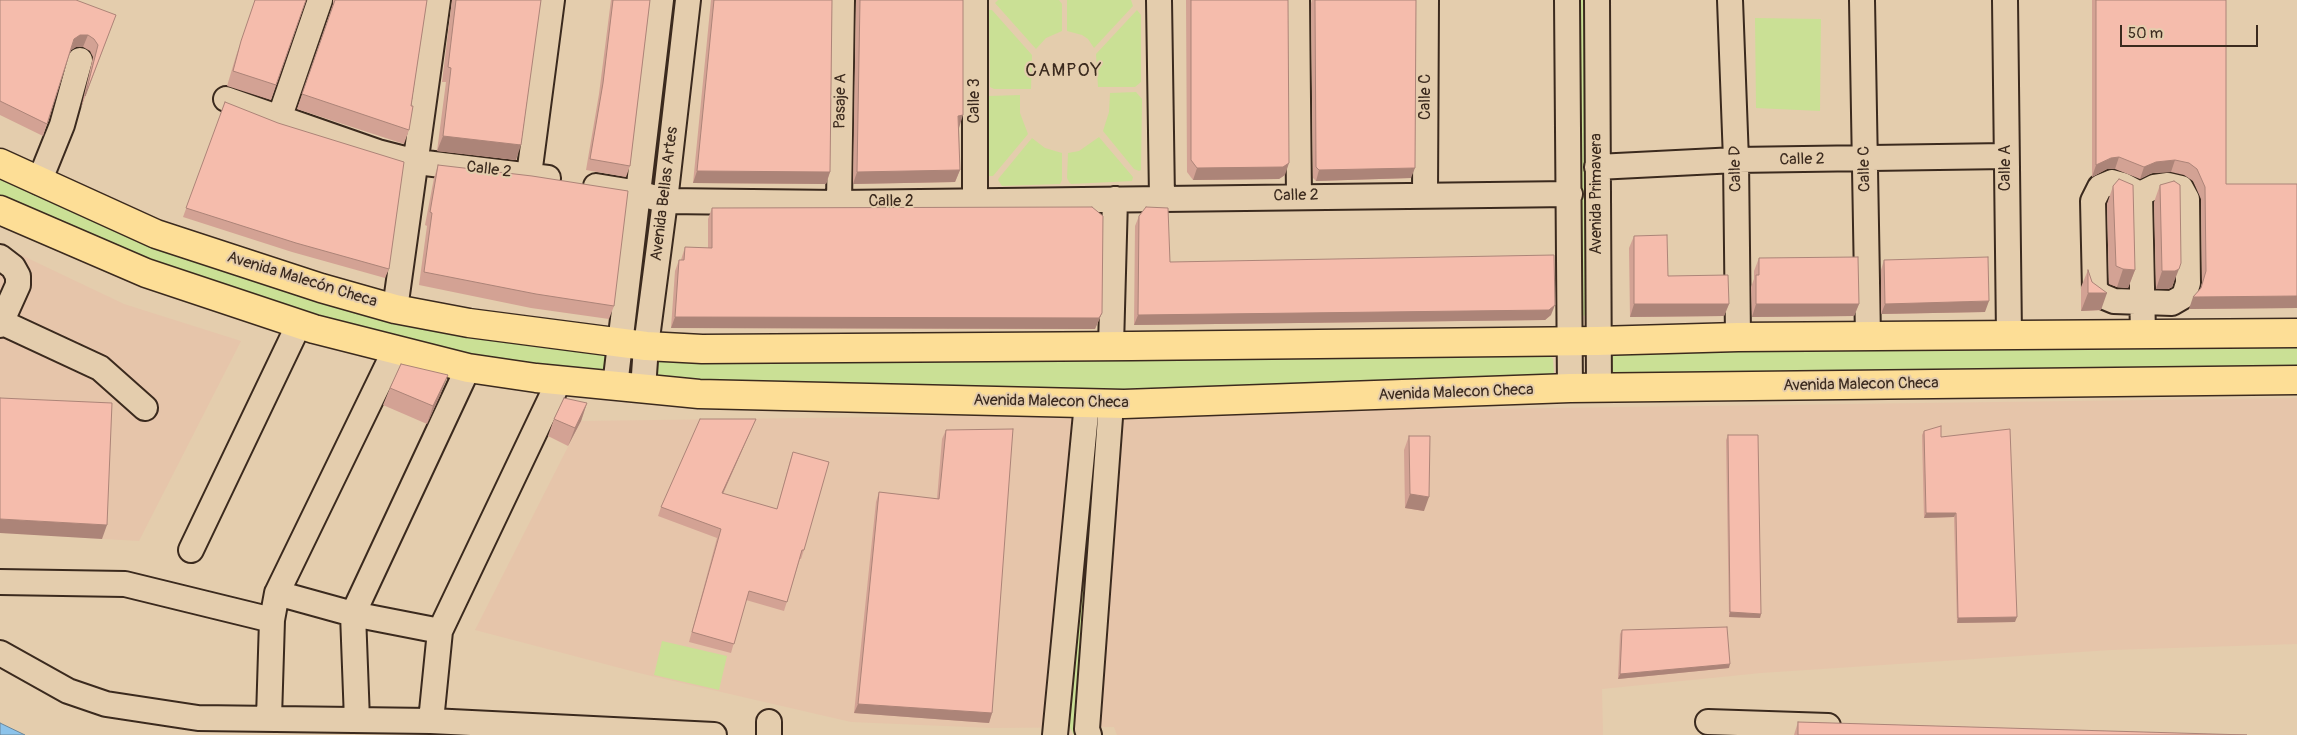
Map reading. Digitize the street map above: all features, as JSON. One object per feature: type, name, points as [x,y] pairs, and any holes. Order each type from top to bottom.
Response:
[{"type":"main road","name":"Avenida Malecón Checa","points":[[0,163],[156,234],[279,275],[395,309],[469,323],[633,345]]},
{"type":"main road","points":[[31,224],[44,184]]},
{"type":"main road","points":[[0,210],[146,273],[299,324],[468,368],[559,381],[616,386]]},
{"type":"main road","points":[[633,345],[712,348],[1112,346],[1597,341],[1738,337],[2297,333]]},
{"type":"main road","name":"Avenida Malecon Checa","points":[[616,386],[762,397],[1099,404],[1570,388],[2297,380]]},
{"type":"street","points":[[280,119],[320,0]]},
{"type":"street","points":[[395,309],[417,162],[438,0]]},
{"type":"street","points":[[529,175],[552,0]]},
{"type":"street","name":"Avenida Bellas Artes","points":[[643,389],[633,345],[639,193],[661,0]]},
{"type":"street","name":"Avenida Bellas Artes","points":[[616,386],[633,345],[666,201],[688,0]]},
{"type":"street","name":"Pasaje A","points":[[839,202],[842,0]]},
{"type":"street","name":"Calle 3","points":[[975,0],[975,202]]},
{"type":"street","points":[[1159,0],[1162,198]]},
{"type":"street","points":[[1297,0],[1299,196]]},
{"type":"street","name":"Calle C","points":[[1425,194],[1426,0]]},
{"type":"street","name":"Avenida Primavera","points":[[1567,0],[1570,388]]},
{"type":"street","name":"Avenida Primavera","points":[[1597,0],[1597,341],[1599,388]]},
{"type":"street","name":"Calle D","points":[[1730,0],[1736,160],[1738,337]]},
{"type":"street","name":"Calle C","points":[[1862,0],[1868,337]]},
{"type":"street","name":"Calle A","points":[[2006,0],[2008,335]]},
{"type":"street","points":[[44,184],[80,60]]},
{"type":"street","name":"Calle 2","points":[[226,99],[378,152],[417,162],[529,175],[639,193],[666,201],[975,202],[1425,194],[1570,194]]},
{"type":"street","name":"Calle 2","points":[[1598,168],[1736,160],[2006,156]]},
{"type":"street","points":[[2112,182],[2123,185],[2140,194],[2154,187],[2168,185],[2182,188],[2187,199],[2188,283],[2184,296],[2172,303],[2114,301],[2102,296],[2095,290],[2093,201],[2100,188],[2112,182]]},
{"type":"street","points":[[2140,194],[2143,334]]},
{"type":"street","points":[[1112,346],[1115,199]]},
{"type":"street","points":[[0,257],[13,267],[18,276],[18,285],[1,324],[100,368],[145,408]]},
{"type":"street","points":[[191,550],[299,324]]},
{"type":"street","points":[[268,718],[272,620],[277,593],[395,350]]},
{"type":"street","points":[[357,720],[353,614],[468,368]]},
{"type":"street","points":[[431,721],[440,632],[559,381]]},
{"type":"street","points":[[1055,735],[1099,404]]},
{"type":"street","points":[[1089,735],[1087,729],[1099,404]]},
{"type":"street","points":[[0,582],[125,584],[272,620]]},
{"type":"street","points":[[277,593],[353,614],[440,632]]},
{"type":"street","points":[[0,653],[68,691],[106,704],[198,718],[431,721],[714,735]]},
{"type":"street","points":[[1708,722],[1847,726]]},
{"type":"shaded area","points":[[0,245],[124,304],[241,341],[139,541],[0,533]]},
{"type":"shaded area","points":[[2297,398],[2297,644],[2111,650],[1761,673],[1602,689],[1603,735],[1117,735],[1114,727],[992,728],[851,722],[639,673],[475,630],[581,421]]},
{"type":"green space","points":[[667,0],[682,0],[656,181],[649,179]]},
{"type":"green space","points":[[998,0],[1059,0],[1062,4],[1062,31],[1046,38],[1036,49],[995,3]]},
{"type":"green space","points":[[1067,0],[1131,0],[1133,6],[1094,48],[1088,39],[1082,35],[1067,31]]},
{"type":"green space","points":[[1574,0],[1589,0],[1591,315],[1578,316]]},
{"type":"green space","points":[[989,10],[992,10],[1032,55],[1031,89],[994,89],[990,87]]},
{"type":"green space","points":[[1137,10],[1141,15],[1141,82],[1135,87],[1098,87],[1096,54]]},
{"type":"green space","points":[[1755,18],[1821,19],[1820,111],[1756,108]]},
{"type":"green space","points":[[1136,92],[1142,99],[1141,170],[1139,171],[1134,169],[1103,131],[1109,112],[1110,93]]},
{"type":"green space","points":[[1020,95],[1020,113],[1028,134],[993,176],[989,176],[989,96]]},
{"type":"green space","points":[[1099,137],[1133,177],[1132,181],[1071,184],[1069,182],[1067,178],[1068,153],[1079,151]]},
{"type":"green space","points":[[1032,138],[1045,148],[1062,153],[1062,180],[1060,184],[1002,186],[998,180],[999,178]]},
{"type":"green space","points":[[0,171],[113,224],[605,352],[612,359],[610,372],[486,362],[205,287],[0,202]]},
{"type":"green space","points":[[653,204],[641,331],[628,330],[644,205]]},
{"type":"green space","points":[[2297,340],[2297,371],[1612,375],[1612,354],[1618,347]]},
{"type":"green space","points":[[1546,351],[1553,359],[1554,373],[1545,382],[1113,389],[762,389],[652,377],[653,360]]},
{"type":"green space","points":[[1094,427],[1099,434],[1081,728],[1074,735],[1068,724],[1089,433]]},
{"type":"green space","points":[[662,641],[727,656],[719,690],[654,675]]},
{"type":"water","points":[[0,723],[25,735],[0,735]]},
{"type":"building","points":[[0,0],[76,0],[116,15],[85,96],[98,45],[88,35],[80,35],[74,39],[47,124],[0,101]]},
{"type":"building","points":[[255,0],[306,0],[276,85],[233,71]]},
{"type":"building","points":[[335,0],[427,0],[409,130],[302,94]]},
{"type":"building","points":[[456,0],[541,0],[521,145],[443,136],[451,68],[448,67]]},
{"type":"building","points":[[613,0],[650,0],[630,166],[590,159],[603,83]]},
{"type":"building","points":[[714,0],[832,0],[830,172],[697,171]]},
{"type":"building","points":[[860,0],[963,0],[963,115],[958,116],[960,170],[857,172]]},
{"type":"building","points":[[1191,0],[1288,0],[1289,163],[1283,167],[1197,168],[1191,160]]},
{"type":"building","points":[[1315,0],[1416,0],[1415,168],[1319,170],[1316,167]]},
{"type":"building","points":[[2096,0],[2226,0],[2226,184],[2297,184],[2297,296],[2193,297],[2201,288],[2206,271],[2205,187],[2197,169],[2189,163],[2175,160],[2156,162],[2144,167],[2119,157],[2111,158],[2096,165]]},
{"type":"building","points":[[225,102],[278,123],[404,162],[389,269],[296,243],[186,208]]},
{"type":"building","points":[[438,165],[532,176],[628,191],[614,306],[536,294],[424,272],[432,213],[430,212]]},
{"type":"building","points":[[2119,179],[2133,185],[2135,270],[2116,266],[2113,186]]},
{"type":"building","points":[[2174,181],[2180,185],[2181,263],[2179,269],[2175,271],[2162,271],[2160,185]]},
{"type":"building","points":[[1092,207],[1103,216],[1102,313],[1099,318],[675,317],[679,260],[684,260],[685,247],[712,248],[712,208]]},
{"type":"building","points":[[1146,207],[1168,208],[1170,262],[1554,255],[1555,305],[1549,310],[1138,315],[1139,216]]},
{"type":"building","points":[[1667,235],[1668,276],[1728,275],[1729,304],[1634,304],[1634,236]]},
{"type":"building","points":[[1858,257],[1859,304],[1756,304],[1756,275],[1759,275],[1759,258]]},
{"type":"building","points":[[1988,257],[1989,301],[1885,304],[1884,260]]},
{"type":"building","points":[[2088,270],[2092,282],[2107,293],[2088,293]]},
{"type":"building","points":[[401,364],[448,375],[433,406],[390,388]]},
{"type":"building","points":[[0,398],[112,403],[107,525],[0,519]]},
{"type":"building","points":[[564,398],[587,403],[575,428],[554,419]]},
{"type":"building","points":[[700,419],[756,419],[722,493],[777,509],[793,452],[829,462],[787,602],[749,591],[734,644],[692,632],[721,529],[661,507]]},
{"type":"building","points":[[1941,426],[1941,437],[2010,429],[2017,617],[1958,618],[1956,513],[1926,513],[1924,431]]},
{"type":"building","points":[[1013,429],[992,713],[858,704],[879,492],[939,499],[946,430]]},
{"type":"building","points":[[1728,435],[1758,435],[1761,614],[1730,612]]},
{"type":"building","points":[[1409,436],[1430,436],[1429,497],[1410,494]]},
{"type":"building","points":[[1727,627],[1730,664],[1620,674],[1622,630]]},
{"type":"building","points":[[1798,722],[2247,735],[1798,735]]},
{"type":"district","name":"CAMPOY","points":[[1064,71]]}]
